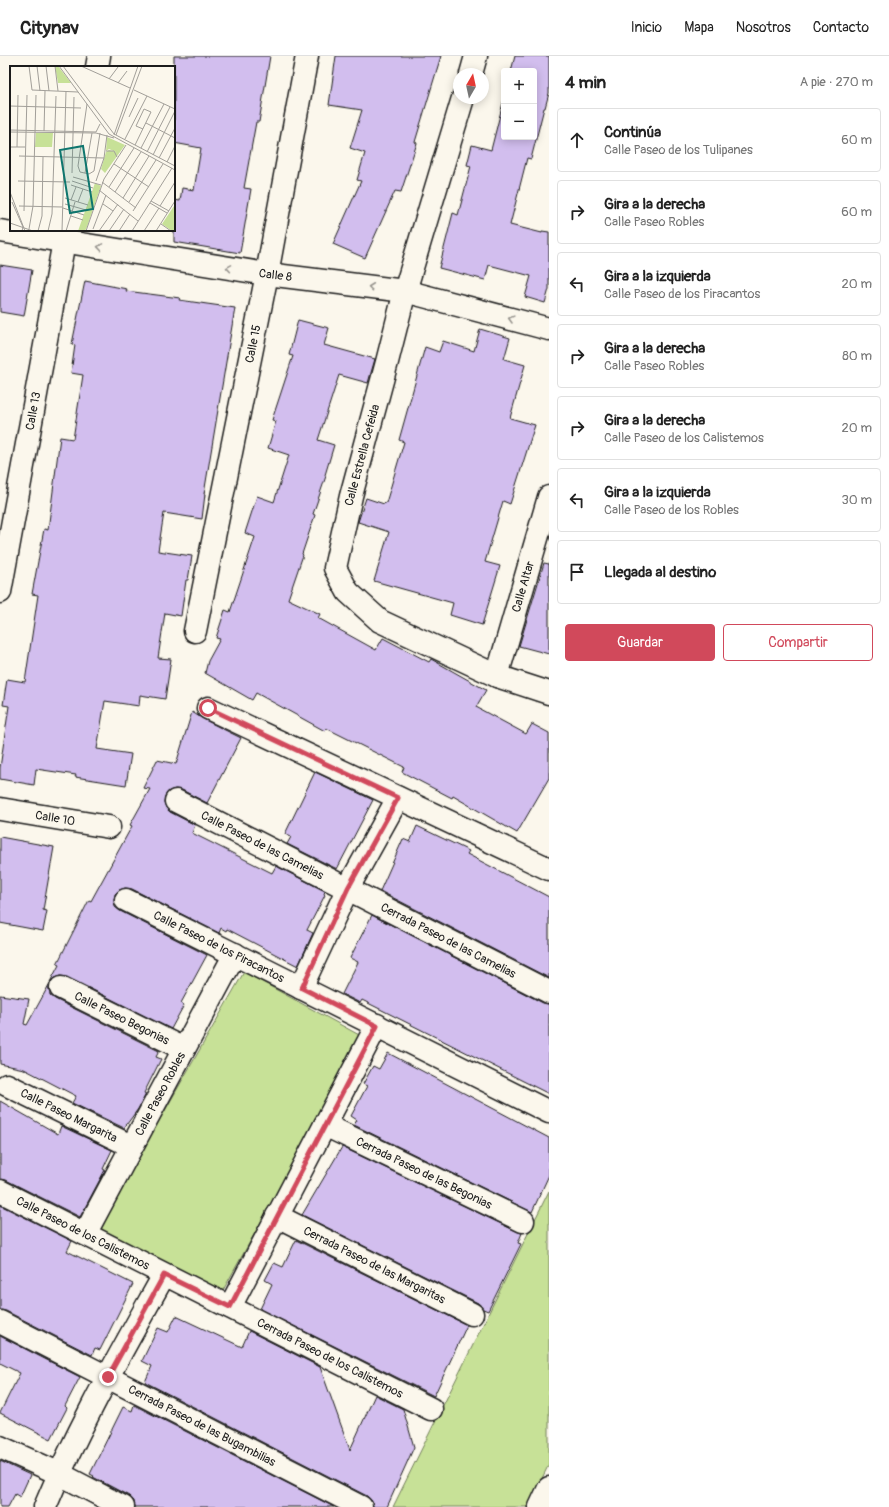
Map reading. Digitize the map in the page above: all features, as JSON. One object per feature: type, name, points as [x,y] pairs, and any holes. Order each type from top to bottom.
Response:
[{"type":"street","points":[[97,66],[99,56]]},
{"type":"street","name":"Calle 15","points":[[194,631],[267,274],[307,56]]},
{"type":"street","points":[[473,68],[476,56]]},
{"type":"street","name":"Calle Estrella Cefeida","points":[[461,104],[405,291],[351,496],[335,568],[348,592],[380,621],[497,676],[549,693]]},
{"type":"street","name":"Calle 8","points":[[0,230],[10,231]]},
{"type":"street","name":"Calle 8","points":[[13,231],[65,235],[267,274],[405,291],[549,329]]},
{"type":"street","name":"Calle 13","points":[[0,592],[65,235]]},
{"type":"street","name":"Calle Altar","points":[[497,676],[549,497]]},
{"type":"street","points":[[208,708],[549,869]]},
{"type":"street","points":[[302,988],[348,888],[398,798]]},
{"type":"street","name":"Calle Paseo de las Camelias","points":[[176,801],[348,888]]},
{"type":"street","name":"Calle 10","points":[[0,809],[110,827]]},
{"type":"street","name":"Cerrada Paseo de las Camelias","points":[[348,888],[549,992]]},
{"type":"street","name":"Calle Paseo de los Piracantos","points":[[126,900],[549,1112]]},
{"type":"street","name":"Calle Paseo Robles","points":[[85,1234],[235,954]]},
{"type":"street","name":"Calle Paseo Begonias","points":[[60,988],[184,1049]]},
{"type":"street","points":[[230,1307],[377,1026]]},
{"type":"street","name":"Calle Paseo Margarita","points":[[7,1086],[131,1146]]},
{"type":"street","name":"Cerrada Paseo de las Begonias","points":[[325,1125],[523,1221]]},
{"type":"street","name":"Calle Paseo de los Calistemos","points":[[0,1191],[230,1307]]},
{"type":"street","name":"Cerrada Paseo de las Margaritas","points":[[277,1216],[472,1314]]},
{"type":"street","points":[[44,1507],[58,1473],[108,1377],[164,1275]]},
{"type":"street","name":"Cerrada Paseo de los Calistemos","points":[[230,1307],[431,1409]]},
{"type":"street","name":"Cerrada Paseo de las Bugambilias","points":[[0,1322],[361,1507]]},
{"type":"street","points":[[0,1447],[58,1473],[123,1507]]},
{"type":"street","points":[[540,1507],[549,1488]]},
{"type":"green space","points":[[244,972],[361,1036],[222,1292],[98,1228]]},
{"type":"green space","points":[[549,1191],[549,1464],[528,1507],[393,1507]]},
{"type":"building","points":[[174,56],[270,56],[259,122],[256,122],[244,188],[251,189],[240,253],[174,242],[175,200],[180,201],[182,188],[194,190],[201,148],[175,143]]},
{"type":"building","points":[[336,56],[441,56],[415,142],[417,143],[401,192],[395,191],[365,258],[333,244],[361,181],[357,180],[365,153],[350,148],[362,110],[329,105]]},
{"type":"building","points":[[515,56],[549,56],[549,93],[537,135],[537,68],[512,68]]},
{"type":"building","points":[[501,111],[501,140],[536,140],[531,159],[527,158],[510,225],[542,233],[542,231],[549,232],[549,289],[545,303],[525,297],[531,276],[489,265],[485,280],[439,268],[453,213],[458,215],[471,166],[467,165],[472,145],[491,150]]},
{"type":"building","points":[[0,265],[32,270],[24,316],[0,312]]},
{"type":"building","points":[[85,281],[127,289],[126,291],[180,298],[179,300],[235,308],[204,494],[202,519],[164,513],[158,551],[192,556],[188,580],[186,580],[181,616],[165,613],[158,658],[171,659],[165,699],[140,695],[139,706],[105,701],[97,749],[131,754],[126,785],[36,769],[34,785],[0,779],[0,768],[9,706],[3,705],[7,679],[25,682],[38,595],[32,594],[44,529],[48,530],[60,437],[73,439],[83,375],[71,373],[75,345],[72,344]]},
{"type":"building","points":[[298,320],[329,328],[324,345],[375,359],[368,383],[339,375],[318,440],[334,445],[325,475],[326,476],[313,514],[315,515],[288,599],[320,614],[318,618],[376,650],[383,638],[429,662],[431,659],[486,690],[476,707],[526,734],[532,724],[549,733],[549,778],[517,833],[453,796],[452,798],[402,772],[404,767],[326,728],[325,731],[256,693],[252,700],[205,673],[208,661],[220,639],[216,638],[225,610],[230,612],[255,537],[245,533],[257,496],[274,502],[289,455],[268,448],[276,421],[272,420],[293,356],[289,355]]},
{"type":"building","points":[[480,329],[510,338],[504,359],[525,365],[510,418],[535,425],[510,504],[503,501],[485,562],[500,566],[482,625],[450,615],[453,603],[374,581],[389,532],[358,522],[366,498],[384,504],[386,503],[404,442],[399,440],[425,347],[439,352],[443,341],[474,351]]},
{"type":"building","points":[[544,563],[549,564],[549,654],[519,646]]},
{"type":"building","points":[[192,712],[241,738],[207,803],[182,790],[175,789],[169,791],[165,796],[164,802],[166,808],[170,812],[195,825],[192,833],[272,873],[276,866],[325,891],[325,895],[307,930],[313,933],[298,966],[227,929],[226,931],[221,928],[219,933],[132,889],[125,888],[119,890],[115,894],[114,900],[115,907],[120,911],[207,955],[181,1003],[184,1005],[171,1029],[67,977],[60,976],[54,978],[50,982],[59,965],[57,964],[89,900],[91,901],[132,826],[130,825],[150,789],[143,788],[157,760],[176,764]]},
{"type":"building","points":[[315,772],[373,800],[337,869],[287,844],[291,837],[285,834]]},
{"type":"building","points":[[417,826],[469,851],[467,854],[549,897],[549,978],[380,891],[403,839],[410,842]]},
{"type":"building","points":[[0,837],[54,847],[43,910],[47,911],[43,931],[0,923]]},
{"type":"building","points":[[372,915],[543,1003],[549,1004],[549,1094],[362,1000],[360,1003],[342,994],[358,962],[350,958]]},
{"type":"building","points":[[50,983],[50,995],[55,999],[159,1051],[156,1057],[161,1059],[144,1093],[146,1094],[138,1109],[124,1128],[72,1103],[76,1096],[24,1069],[0,1064],[0,995],[29,999],[24,1024],[27,1025]]},
{"type":"building","points":[[388,1053],[549,1138],[549,1175],[532,1212],[354,1125],[357,1120],[351,1116],[367,1086],[363,1084],[373,1066],[379,1069]]},
{"type":"building","points":[[0,1101],[58,1134],[61,1126],[112,1150],[103,1169],[105,1170],[80,1217],[6,1180],[0,1179]]},
{"type":"building","points":[[342,1147],[522,1233],[518,1243],[521,1244],[488,1311],[483,1309],[478,1303],[302,1215]]},
{"type":"building","points":[[0,1205],[72,1241],[67,1251],[133,1284],[100,1350],[95,1348],[92,1355],[6,1311],[0,1310]]},
{"type":"building","points":[[296,1240],[467,1325],[434,1396],[260,1309],[272,1284],[265,1280],[274,1263],[283,1267]]},
{"type":"building","points":[[176,1316],[242,1347],[249,1331],[320,1367],[350,1450],[375,1395],[403,1409],[414,1447],[387,1507],[373,1507],[372,1501],[367,1496],[145,1382],[152,1366],[142,1361],[158,1328],[168,1332]]},
{"type":"building","points":[[0,1336],[80,1377],[65,1406],[67,1408],[51,1439],[0,1413],[20,1373],[0,1363]]},
{"type":"building","points":[[134,1405],[334,1507],[135,1507],[134,1501],[129,1496],[90,1474],[123,1407],[132,1411]]},
{"type":"building","points":[[0,1461],[30,1475],[20,1497],[15,1494],[8,1507],[0,1507]]},
{"type":"route","points":[[108,1377],[164,1275],[230,1307],[377,1026],[302,988],[348,888],[398,798],[208,708]]}]
